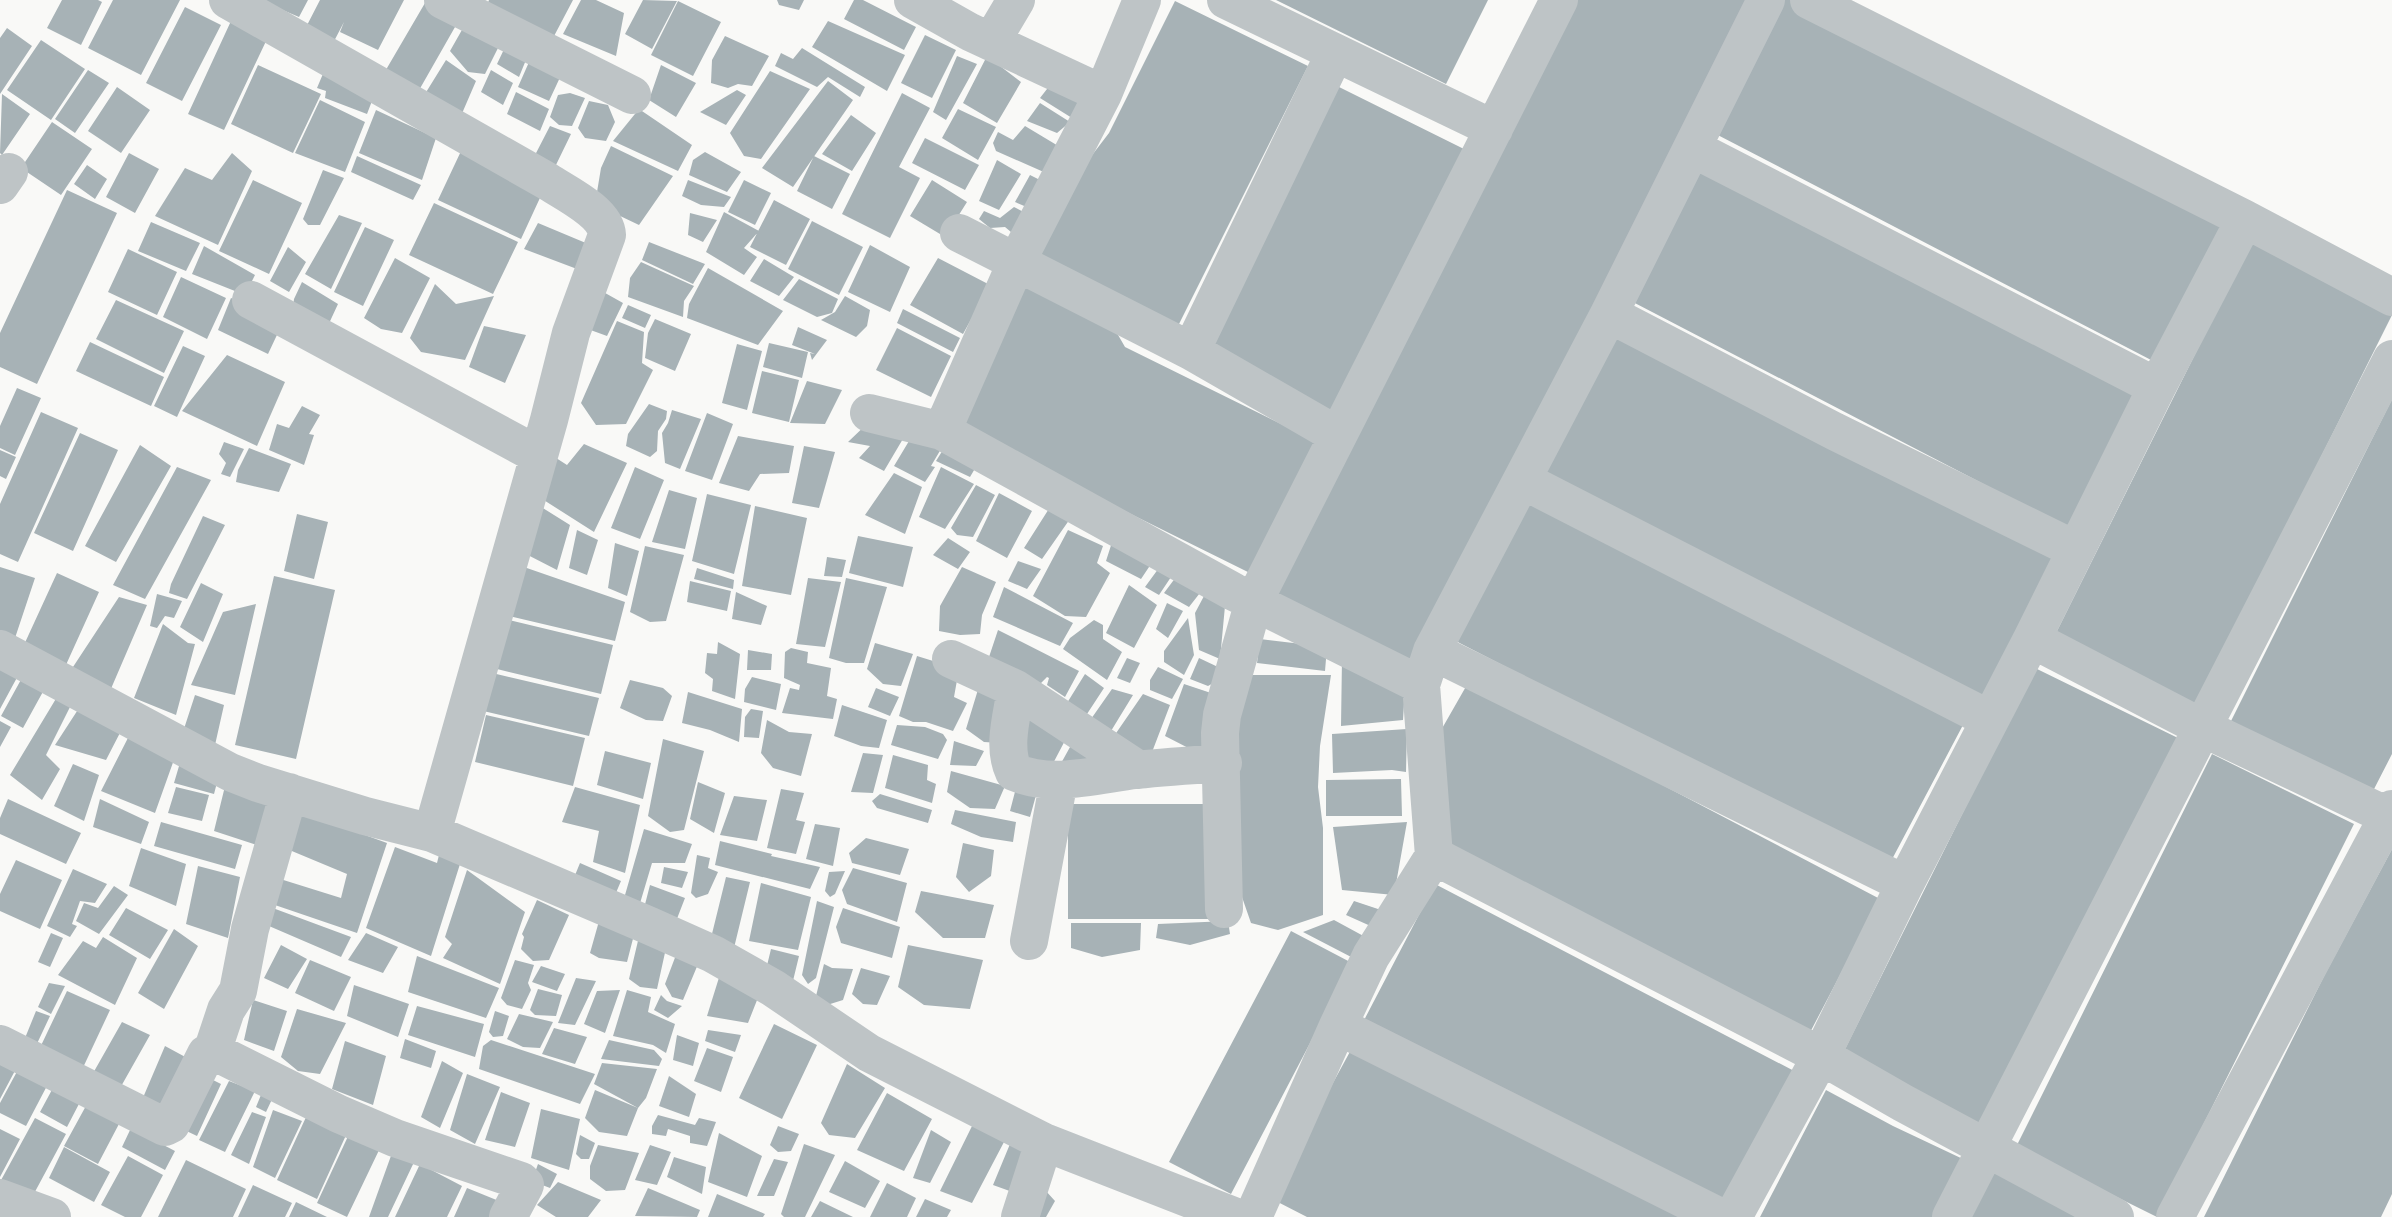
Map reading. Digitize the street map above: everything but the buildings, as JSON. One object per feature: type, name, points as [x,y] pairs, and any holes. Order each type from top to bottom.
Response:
[{"type":"street","points":[[228,0],[547,181],[597,214],[606,226],[607,235],[574,322],[432,833]]},
{"type":"street","points":[[443,0],[632,95]]},
{"type":"street","points":[[913,0],[991,42],[1103,94]]},
{"type":"street","points":[[991,42],[1016,0]]},
{"type":"street","points":[[942,431],[1017,261],[1103,94],[1142,0]]},
{"type":"street","points":[[1226,0],[1494,129]]},
{"type":"street","points":[[1224,909],[1223,763],[1219,745],[1222,715],[1254,601],[1559,0]]},
{"type":"street","points":[[1253,1217],[1371,956],[1434,856],[1427,668],[1766,0]]},
{"type":"street","points":[[1809,0],[2245,219],[2392,296]]},
{"type":"street","points":[[1191,351],[1335,53]]},
{"type":"street","points":[[1692,149],[2157,387]]},
{"type":"street","points":[[1733,1217],[1821,1056],[1905,884],[2245,219]]},
{"type":"street","points":[[959,233],[1191,351],[1337,435]]},
{"type":"street","points":[[251,300],[538,455]]},
{"type":"street","points":[[1609,314],[1834,431],[2076,550]]},
{"type":"street","points":[[1951,1217],[2392,359]]},
{"type":"street","points":[[869,413],[942,431],[1254,601],[1427,668],[1905,884]]},
{"type":"street","points":[[1522,480],[1989,719]]},
{"type":"street","points":[[2032,639],[2203,728],[2391,814],[2175,1217]]},
{"type":"street","points":[[0,649],[194,754],[258,783],[365,816],[432,833],[713,954],[773,988],[869,1053],[1044,1142],[1236,1217]]},
{"type":"street","points":[[951,659],[1016,690],[1139,770]]},
{"type":"street","points":[[1016,690],[1009,737],[1009,761],[1014,772],[1030,778],[1059,780],[1223,763]]},
{"type":"street","points":[[1029,941],[1059,780]]},
{"type":"street","points":[[212,1052],[226,1010],[238,991],[250,929],[289,792]]},
{"type":"street","points":[[1434,856],[1821,1056],[1986,1149],[2115,1217]]},
{"type":"street","points":[[1338,1026],[1720,1217]]},
{"type":"street","points":[[0,1044],[165,1127],[171,1124],[206,1054],[212,1052],[395,1138],[521,1181],[524,1185],[508,1217]]},
{"type":"street","points":[[1020,1217],[1044,1142]]},
{"type":"street","points":[[0,1198],[52,1217]]}]
